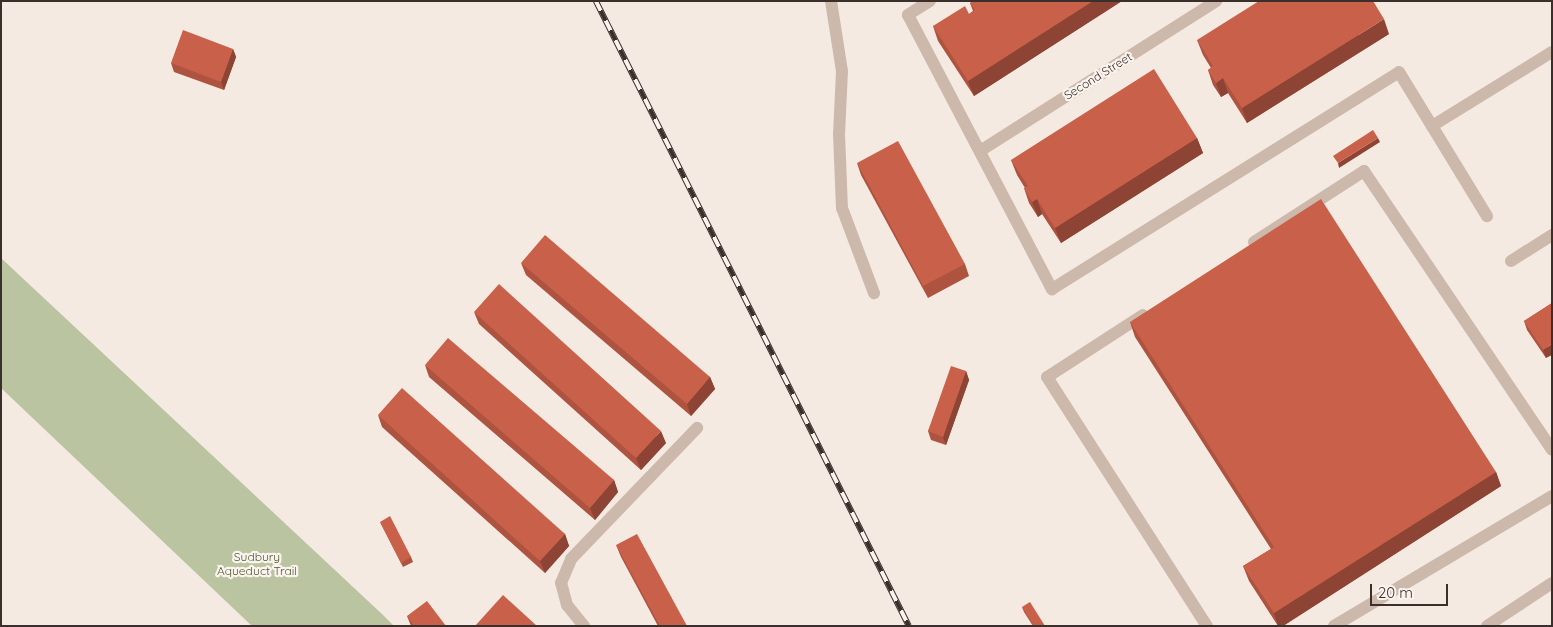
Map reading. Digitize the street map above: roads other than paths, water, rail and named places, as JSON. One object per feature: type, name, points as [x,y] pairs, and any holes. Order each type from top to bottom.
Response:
[{"type":"street","points":[[831,1],[842,70],[839,134],[842,208],[874,293]]},
{"type":"street","points":[[930,1],[908,15],[1052,289],[1399,72],[1487,216]]},
{"type":"street","name":"Second Street","points":[[980,151],[1216,1]]},
{"type":"street","points":[[1432,126],[1552,52]]},
{"type":"street","points":[[1239,252],[1364,171],[1552,450]]},
{"type":"street","points":[[1511,261],[1552,235]]},
{"type":"street","points":[[1156,306],[1047,377],[1207,626]]},
{"type":"street","points":[[584,626],[567,605],[561,582],[571,559],[696,428]]},
{"type":"street","points":[[1334,626],[1552,496]]},
{"type":"street","points":[[1487,626],[1552,583]]},
{"type":"railway","points":[[596,1],[909,626]]},
{"type":"park label","name":"Sudbury Aqueduct Trail","points":[[257,564]]}]
